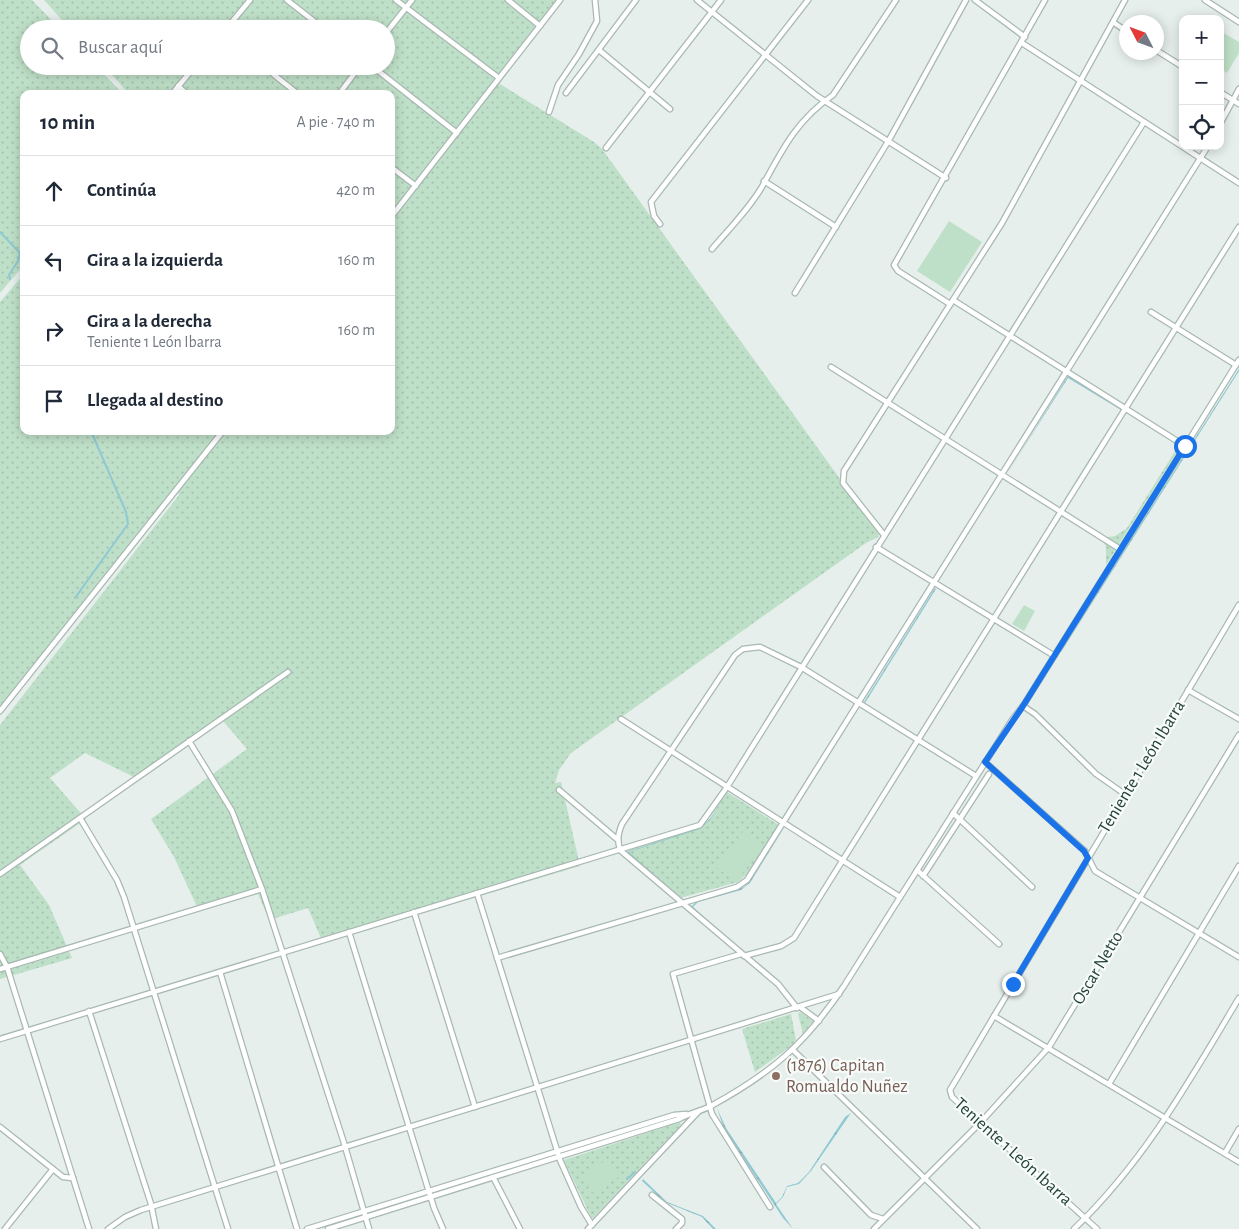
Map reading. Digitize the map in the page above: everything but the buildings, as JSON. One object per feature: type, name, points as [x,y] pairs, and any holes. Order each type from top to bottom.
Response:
[{"type":"street","points":[[233,20],[250,0]]},
{"type":"street","points":[[287,0],[313,20]]},
{"type":"street","points":[[396,0],[499,78]]},
{"type":"street","points":[[395,21],[412,0]]},
{"type":"street","points":[[508,0],[540,26]]},
{"type":"street","points":[[395,212],[560,0]]},
{"type":"street","points":[[549,112],[558,86],[579,54],[597,21],[595,0]]},
{"type":"street","points":[[566,94],[636,0]]},
{"type":"street","points":[[697,0],[823,100],[946,178]]},
{"type":"street","points":[[606,148],[721,0]]},
{"type":"street","points":[[660,224],[654,216],[651,202],[808,0]]},
{"type":"street","points":[[712,248],[764,181],[785,142],[823,100],[832,95],[896,0]]},
{"type":"street","points":[[795,293],[888,142],[966,0]]},
{"type":"street","points":[[975,0],[1025,37]]},
{"type":"street","points":[[1045,0],[946,178],[894,265],[898,271],[1010,336],[1185,446]]},
{"type":"street","points":[[884,535],[843,483],[842,477],[1002,223],[1125,0]]},
{"type":"street","points":[[1205,0],[1239,22]]},
{"type":"street","points":[[1113,22],[1119,26]]},
{"type":"street","points":[[1022,43],[1239,183]]},
{"type":"street","points":[[599,50],[670,110]]},
{"type":"street","points":[[1164,55],[1179,64]]},
{"type":"street","points":[[175,90],[187,75]]},
{"type":"street","points":[[274,75],[293,90]]},
{"type":"street","points":[[342,90],[353,75]]},
{"type":"street","points":[[383,75],[457,133]]},
{"type":"street","points":[[178,86],[183,90]]},
{"type":"street","points":[[1224,117],[1239,88]]},
{"type":"street","points":[[1224,94],[1239,104]]},
{"type":"street","points":[[0,1039],[700,825],[727,787],[1144,122]]},
{"type":"street","points":[[497,958],[737,886],[747,880],[1206,150]]},
{"type":"street","points":[[395,170],[416,186]]},
{"type":"street","points":[[764,181],[836,227]]},
{"type":"street","points":[[770,1207],[720,1128],[710,1106],[673,974],[781,946],[794,938],[1239,227]]},
{"type":"street","points":[[307,1229],[674,1115],[699,1111],[768,1072],[794,1051],[839,994],[976,776],[1023,706],[1237,362],[1151,312]]},
{"type":"street","points":[[831,367],[1120,549]]},
{"type":"street","points":[[0,711],[220,435]]},
{"type":"street","points":[[876,547],[1053,655]]},
{"type":"street","name":"Teniente 1 León Ibarra","points":[[1097,1229],[950,1093],[1239,605]]},
{"type":"street","points":[[819,1021],[798,1008],[778,984],[620,850],[618,840],[622,824],[735,655],[742,649],[760,647],[801,667],[976,776]]},
{"type":"street","points":[[0,874],[288,672]]},
{"type":"street","points":[[1188,690],[1239,719]]},
{"type":"street","points":[[1023,706],[1035,714],[1096,774],[1126,795]]},
{"type":"street","points":[[621,719],[900,897]]},
{"type":"street","name":"Oscar Netto","points":[[874,1229],[981,1122],[1049,1047],[1239,735]]},
{"type":"street","points":[[189,741],[232,811],[262,888],[345,1147],[369,1229]]},
{"type":"street","points":[[985,762],[991,771],[1084,851],[1095,871],[1239,957]]},
{"type":"street","points":[[924,876],[959,818],[991,771]]},
{"type":"street","points":[[559,790],[618,840]]},
{"type":"street","points":[[953,813],[1032,887]]},
{"type":"street","points":[[80,818],[117,880],[134,928],[228,1229]]},
{"type":"street","points":[[1109,1084],[1239,866]]},
{"type":"street","points":[[917,870],[999,944]]},
{"type":"street","points":[[0,969],[262,888]]},
{"type":"street","points":[[477,893],[559,1157],[590,1227],[699,1111]]},
{"type":"street","points":[[414,912],[475,1107]]},
{"type":"street","points":[[349,932],[430,1197],[443,1229]]},
{"type":"street","points":[[0,954],[6,967],[89,1229]]},
{"type":"street","points":[[220,972],[298,1229]]},
{"type":"street","points":[[108,1229],[124,1217],[151,1207],[839,994]]},
{"type":"street","points":[[1074,1229],[1086,1218],[1143,1152],[1167,1118],[1239,998]]},
{"type":"street","points":[[89,1012],[151,1207],[156,1229]]},
{"type":"street","points":[[994,1016],[1049,1047],[1239,1162]]},
{"type":"street","points":[[794,1051],[977,1229]]},
{"type":"street","points":[[328,1229],[675,1121],[688,1114]]},
{"type":"street","points":[[0,1127],[66,1179],[73,1178]]},
{"type":"street","points":[[1225,1153],[1239,1130]]},
{"type":"street","points":[[824,1167],[870,1215],[883,1219]]},
{"type":"street","points":[[5,1229],[53,1169]]},
{"type":"street","points":[[491,1172],[520,1229]]},
{"type":"street","points":[[652,1195],[682,1219],[682,1223],[676,1229]]},
{"type":"green space","points":[[0,0],[32,0],[51,20],[20,20],[20,75],[105,75],[119,90],[20,90],[20,270],[0,293]]},
{"type":"green space","points":[[44,0],[563,0],[395,212],[395,90],[125,90],[112,75],[395,75],[395,20],[62,20]]},
{"type":"green space","points":[[1224,33],[1239,42],[1239,53],[1227,73],[1224,71]]},
{"type":"green space","points":[[500,84],[594,142],[602,149],[879,533],[878,537],[866,543],[571,753],[559,770],[555,783],[561,782],[580,866],[323,943],[308,908],[269,920],[258,894],[199,911],[174,857],[151,819],[247,749],[223,721],[140,780],[85,753],[50,778],[86,819],[20,865],[49,905],[72,958],[0,979],[0,725],[179,495],[177,491],[221,435],[395,435],[395,214],[495,87]]},
{"type":"green space","points":[[949,221],[982,242],[950,292],[917,271]]},
{"type":"green space","points":[[20,279],[20,435],[218,435],[0,709],[0,302]]},
{"type":"green space","points":[[1177,448],[1179,449],[1106,565],[1106,547],[1102,538],[1115,536],[1127,528]]},
{"type":"green space","points":[[1024,605],[1035,611],[1024,631],[1012,624]]},
{"type":"green space","points":[[727,792],[779,825],[748,873],[738,882],[680,898],[627,853],[628,850],[700,828],[710,819]]},
{"type":"green space","points":[[744,830],[764,845],[736,882],[716,867]]},
{"type":"green space","points":[[800,1012],[813,1021],[803,1034],[798,1014]]},
{"type":"green space","points":[[791,1014],[796,1040],[791,1046],[755,1072],[742,1029]]},
{"type":"green space","points":[[680,1122],[681,1125],[593,1218],[591,1217],[564,1160]]},
{"type":"green space","points":[[608,1159],[619,1177],[592,1193],[581,1175]]},
{"type":"water","points":[[1239,369],[1239,371],[1061,652],[1060,651]]},
{"type":"water","points":[[1068,376],[1122,410],[1059,507],[1121,410],[1068,378],[1007,474]]},
{"type":"water","points":[[936,589],[865,703],[864,702]]},
{"type":"water","points":[[727,792],[710,820],[700,829],[629,852],[680,898],[627,852],[700,828],[710,819]]},
{"type":"water","points":[[784,828],[750,883],[741,890],[698,902],[693,907],[745,953],[688,905],[692,906],[696,902],[744,887]]},
{"type":"water","points":[[717,1108],[726,1128],[776,1203],[782,1197],[787,1186],[798,1183],[809,1172],[845,1117],[851,1113],[811,1171],[799,1184],[787,1187],[783,1197],[776,1204],[793,1229],[783,1218],[724,1129]]},
{"type":"water","points":[[643,1179],[667,1202],[703,1216],[716,1229],[713,1229],[702,1217],[665,1202],[642,1181]]},
{"type":"waterway","points":[[0,232],[20,253],[18,261],[9,275],[10,279]]},
{"type":"waterway","points":[[75,598],[128,524],[126,512],[93,435]]},
{"type":"waterway","points":[[627,1179],[635,1172]]},
{"type":"place","name":"(1876) Capitan Romualdo Nuñez","points":[[776,1076]]},
{"type":"route","points":[[1013,984],[1088,858],[1084,851],[985,762],[1023,706],[1053,655],[1185,446]]}]
